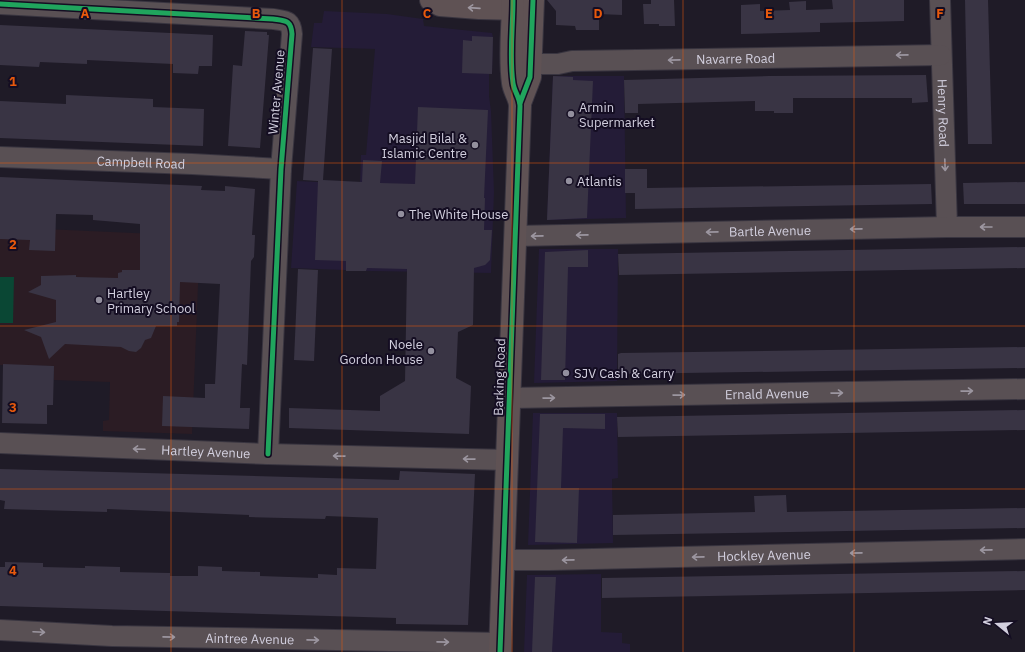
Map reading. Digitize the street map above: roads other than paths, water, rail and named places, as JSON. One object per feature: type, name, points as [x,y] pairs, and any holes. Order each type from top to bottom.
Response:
[{"type":"main road","points":[[431,0],[440,5],[479,8],[523,5]]},
{"type":"main road","name":"Barking Road","points":[[500,647],[520,103],[530,77],[531,64],[523,5]]},
{"type":"main road","name":"Barking Road","points":[[520,103],[513,85],[511,54],[523,5]]},
{"type":"street","name":"Henry Road","points":[[940,0],[947,227]]},
{"type":"street","name":"Winter Avenue","points":[[0,4],[273,19],[288,22],[291,25],[292,34],[281,168],[268,454]]},
{"type":"street","name":"Navarre Road","points":[[531,64],[558,64],[572,61],[941,55]]},
{"type":"street","name":"Campbell Road","points":[[0,157],[281,168]]},
{"type":"street","name":"Bartle Avenue","points":[[516,236],[947,227],[1025,227]]},
{"type":"street","name":"Ernald Avenue","points":[[510,398],[1025,389]]},
{"type":"street","name":"Hartley Avenue","points":[[0,443],[268,454],[508,460]]},
{"type":"street","name":"Hockley Avenue","points":[[504,560],[1025,549]]},
{"type":"street","name":"Aintree Avenue","points":[[0,630],[112,636],[500,647]]},
{"type":"place","name":"Armin Supermarket","points":[[571,114]]},
{"type":"place","name":"Masjid Bilal & Islamic Centre","points":[[475,145]]},
{"type":"place","name":"Atlantis","points":[[569,181]]},
{"type":"place","name":"The White House","points":[[401,214]]},
{"type":"place","name":"Hartley Primary School","points":[[99,300]]},
{"type":"place","name":"Noele Gordon House","points":[[431,351]]},
{"type":"place","name":"SJV Cash & Carry","points":[[566,373]]}]
